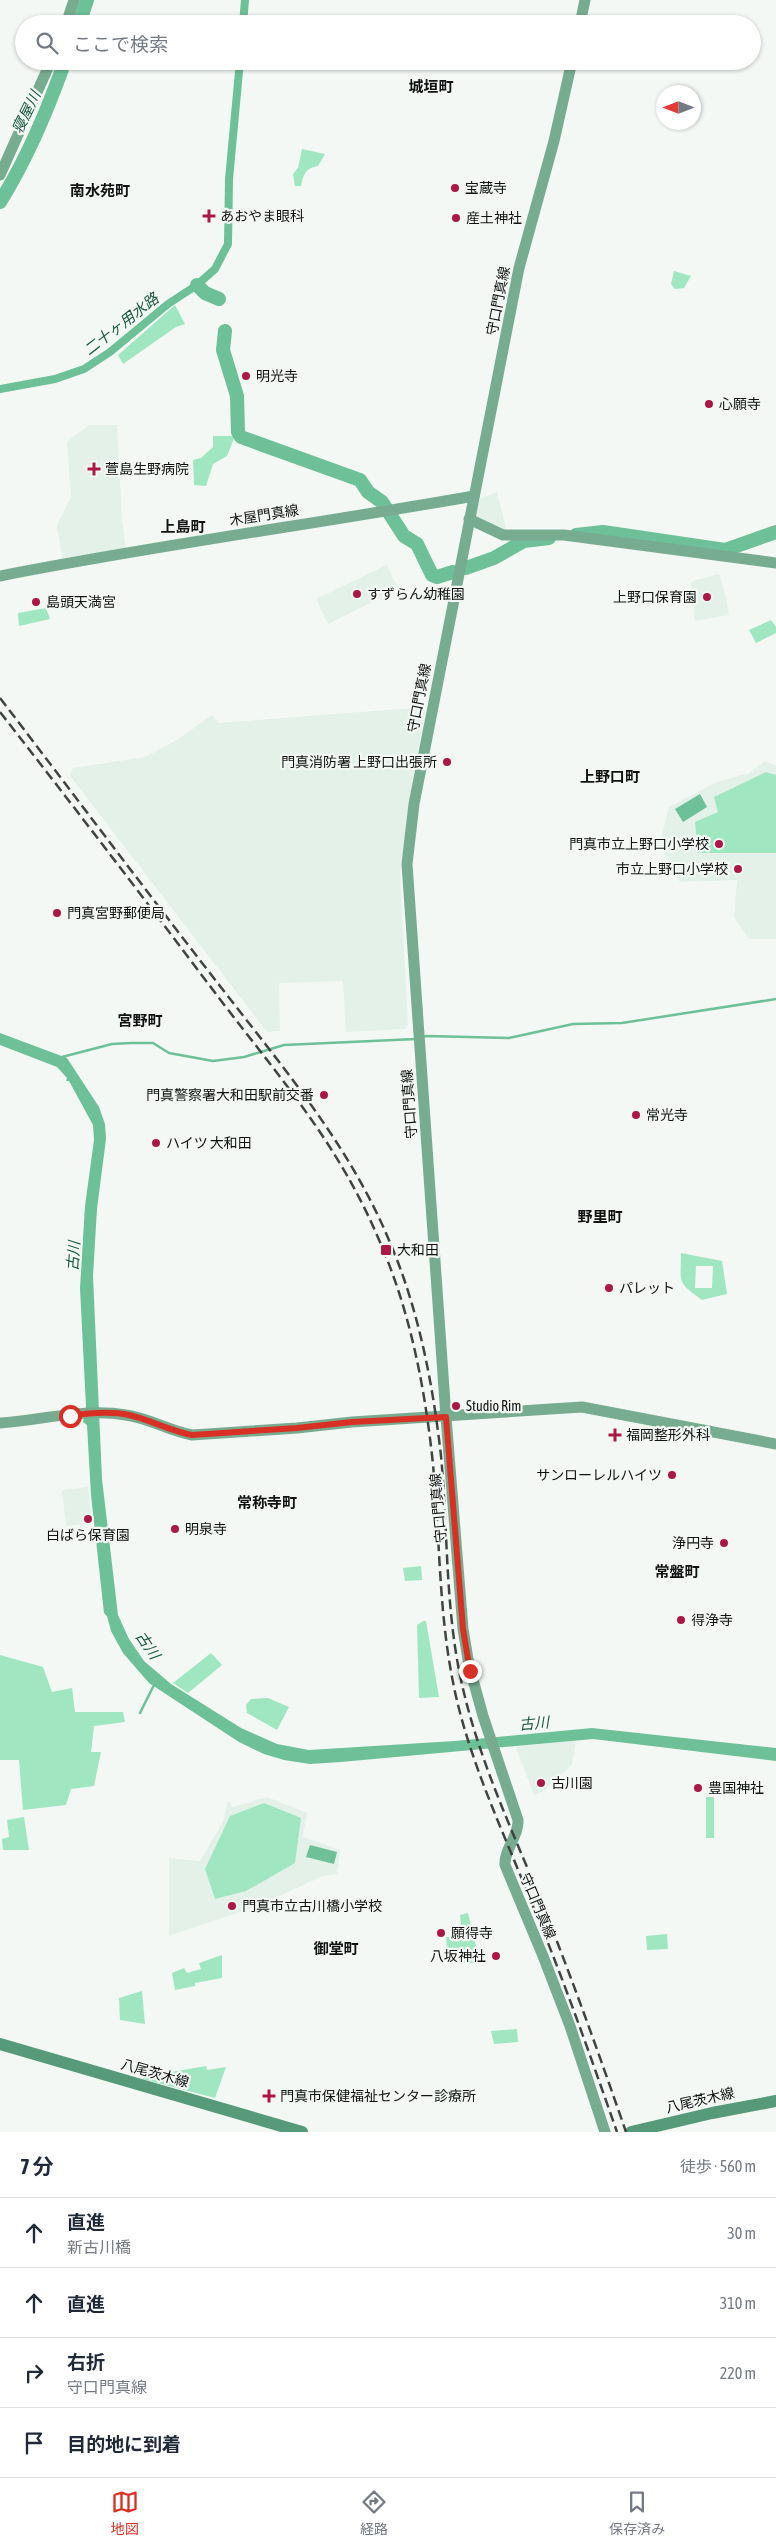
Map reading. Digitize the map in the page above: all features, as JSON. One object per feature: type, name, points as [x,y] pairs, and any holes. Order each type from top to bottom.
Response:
[{"type":"main road","points":[[69,15],[74,0]]},
{"type":"main road","points":[[582,15],[585,0]]},
{"type":"main road","points":[[0,175],[47,70]]},
{"type":"main road","name":"守口門真線","points":[[570,70],[554,141],[519,268],[414,804],[407,864],[463,1629],[469,1665],[488,1736],[513,1804],[518,1825],[504,1858],[505,1865],[544,1956],[570,2026],[604,2132]]},
{"type":"main road","name":"木屋門真線","points":[[0,576],[107,554],[134,552],[197,540],[474,496]]},
{"type":"main road","points":[[470,519],[503,535],[564,534],[776,563]]},
{"type":"main road","points":[[0,1423],[101,1413],[128,1415],[177,1433],[192,1435],[297,1428],[352,1422],[582,1407],[776,1444]]},
{"type":"main road","name":"八尾茨木線","points":[[0,2044],[302,2132]]},
{"type":"main road","name":"八尾茨木線","points":[[631,2132],[712,2112],[776,2101]]},
{"type":"shaded area","points":[[302,149],[325,154],[318,166],[306,172],[301,186],[295,186],[293,174],[298,168]]},
{"type":"shaded area","points":[[674,271],[691,276],[684,288],[675,289],[671,284]]},
{"type":"shaded area","points":[[175,305],[185,324],[176,327],[123,364],[118,355]]},
{"type":"shaded area","name":"萱島生野病院","points":[[89,425],[117,425],[122,520],[126,549],[62,558],[57,525],[71,497],[67,442]]},
{"type":"shaded area","points":[[213,436],[235,436],[227,456],[213,464],[206,486],[194,485],[193,460],[201,458],[213,447]]},
{"type":"shaded area","points":[[497,492],[507,533],[479,521],[474,513],[477,500]]},
{"type":"shaded area","name":"すずらん幼稚園","points":[[387,565],[398,589],[328,624],[316,599]]},
{"type":"shaded area","points":[[719,574],[729,615],[695,621],[691,584],[693,581]]},
{"type":"shaded area","points":[[46,608],[50,619],[19,626],[18,613]]},
{"type":"shaded area","points":[[771,620],[776,627],[776,633],[756,643],[749,630]]},
{"type":"shaded area","points":[[426,707],[412,782],[400,874],[408,1025],[404,1029],[346,1032],[343,981],[279,983],[280,1031],[267,1032],[70,776],[73,768],[145,757],[177,740],[212,715],[219,723]]},
{"type":"shaded area","name":"門真市立上野口小学校","points":[[765,761],[776,766],[776,939],[749,939],[734,917],[737,880],[680,882],[662,850],[661,839],[669,807],[717,782],[749,773]]},
{"type":"shaded area","points":[[766,772],[776,775],[776,853],[698,853],[695,822],[718,812],[714,797]]},
{"type":"shaded area","points":[[700,794],[707,807],[683,822],[675,809]]},
{"type":"shaded area","points":[[0,1033],[67,1058],[99,1107],[105,1124],[106,1139],[97,1209],[93,1276],[102,1479],[118,1615],[129,1639],[144,1661],[171,1684],[241,1728],[277,1744],[309,1750],[455,1741],[592,1728],[776,1748],[776,1761],[593,1739],[310,1764],[284,1760],[264,1754],[239,1742],[149,1683],[123,1653],[104,1613],[91,1495],[87,1425],[83,1422],[86,1406],[80,1288],[85,1206],[94,1140],[93,1125],[69,1081],[66,1081],[67,1078],[57,1067],[0,1045]]},
{"type":"shaded area","points":[[681,1253],[722,1261],[727,1294],[702,1300],[688,1289],[684,1285],[681,1276]],"holes":[[[696,1266],[713,1266],[712,1288],[695,1288]]]},
{"type":"shaded area","points":[[88,1487],[92,1523],[66,1526],[62,1490]]},
{"type":"shaded area","points":[[421,1566],[422,1580],[405,1581],[403,1568]]},
{"type":"shaded area","points":[[426,1621],[439,1697],[419,1698],[417,1625]]},
{"type":"shaded area","points":[[211,1653],[222,1665],[188,1693],[173,1683]]},
{"type":"shaded area","points":[[0,1655],[43,1667],[52,1692],[72,1688],[75,1712],[123,1712],[125,1722],[94,1726],[91,1752],[101,1752],[94,1786],[71,1789],[66,1805],[23,1810],[19,1760],[0,1760]]},
{"type":"shaded area","points":[[268,1698],[289,1707],[277,1730],[247,1713],[246,1705],[251,1699]]},
{"type":"shaded area","points":[[576,1740],[572,1765],[545,1790],[534,1795],[516,1747]]},
{"type":"shaded area","name":"門真市立古川橋小学校","points":[[267,1797],[307,1813],[303,1837],[340,1850],[337,1874],[323,1876],[260,1905],[169,1936],[169,1858],[200,1861],[224,1820],[227,1802],[229,1801],[232,1807]]},
{"type":"shaded area","points":[[706,1797],[714,1797],[714,1838],[706,1838]]},
{"type":"shaded area","points":[[264,1803],[301,1818],[295,1863],[246,1891],[215,1899],[205,1869],[230,1816]]},
{"type":"shaded area","points":[[24,1817],[29,1850],[3,1850],[2,1839],[9,1837],[7,1820]]},
{"type":"shaded area","points":[[310,1845],[337,1852],[334,1864],[306,1857]]},
{"type":"shaded area","points":[[468,1913],[480,1963],[449,1963],[446,1937],[462,1936],[460,1915]]},
{"type":"shaded area","points":[[667,1934],[668,1949],[647,1950],[646,1936]]},
{"type":"shaded area","points":[[222,1955],[222,1978],[195,1983],[195,1986],[175,1990],[172,1973],[184,1968],[187,1973],[201,1969],[199,1963]]},
{"type":"shaded area","points":[[142,1991],[145,2024],[120,2020],[119,1998]]},
{"type":"shaded area","points":[[517,2029],[518,2042],[494,2044],[491,2031]]},
{"type":"shaded area","points":[[206,2066],[207,2070],[226,2067],[215,2098],[143,2079],[143,2077]]},
{"type":"waterway","name":"寝屋川","points":[[82,15],[87,0]]},
{"type":"waterway","points":[[244,15],[245,0]]},
{"type":"waterway","name":"寝屋川","points":[[0,202],[19,169],[36,133],[62,70]]},
{"type":"waterway","name":"二十ヶ用水路","points":[[0,389],[55,379],[84,369],[110,352],[168,304],[197,285],[215,269],[228,244],[229,179],[239,70]]},
{"type":"waterway","points":[[197,285],[205,293],[219,299]]},
{"type":"waterway","points":[[225,331],[223,350],[237,396],[238,432],[241,437],[360,480],[368,492],[382,502],[404,536],[417,544],[432,575],[437,577],[453,572]]},
{"type":"waterway","points":[[576,535],[603,532],[725,550],[776,532]]},
{"type":"waterway","points":[[466,568],[494,558],[524,541],[549,538]]},
{"type":"waterway","points":[[422,1037],[509,1038],[573,1024],[622,1023],[776,999]]},
{"type":"waterway","points":[[62,1057],[112,1044],[153,1043],[169,1053],[213,1061],[244,1057],[284,1045],[416,1039]]},
{"type":"waterway","points":[[140,1713],[155,1683]]},
{"type":"railway","points":[[0,698],[279,1061],[321,1119],[359,1180],[391,1245],[417,1322],[434,1402],[441,1456],[452,1624],[461,1680],[468,1707],[484,1761],[560,1951],[626,2132]]},
{"type":"railway","points":[[0,712],[311,1119],[349,1179],[382,1247],[408,1323],[425,1402],[435,1483],[447,1650],[458,1705],[484,1787],[552,1953],[617,2132]]},
{"type":"place","name":"宝蔵寺","points":[[455,188]]},
{"type":"place","name":"あおやま眼科","points":[[209,216]]},
{"type":"place","name":"産土神社","points":[[456,218]]},
{"type":"place","name":"明光寺","points":[[246,376]]},
{"type":"place","name":"心願寺","points":[[709,404]]},
{"type":"place","name":"萱島生野病院","points":[[94,469]]},
{"type":"place","name":"すずらん幼稚園","points":[[357,594]]},
{"type":"place","name":"上野口保育園","points":[[707,597]]},
{"type":"place","name":"島頭天満宮","points":[[36,602]]},
{"type":"place","name":"門真消防署 上野口出張所","points":[[447,762]]},
{"type":"place","name":"門真市立上野口小学校","points":[[719,844]]},
{"type":"place","name":"市立上野口小学校","points":[[738,869]]},
{"type":"place","name":"門真宮野郵便局","points":[[57,913]]},
{"type":"place","name":"門真警察署大和田駅前交番","points":[[324,1095]]},
{"type":"place","name":"常光寺","points":[[636,1115]]},
{"type":"place","name":"ハイツ 大和田","points":[[156,1143]]},
{"type":"place","name":"大和田","points":[[386,1250]]},
{"type":"place","name":"パレット","points":[[609,1288]]},
{"type":"place","name":"Studio Rim","points":[[456,1406]]},
{"type":"place","name":"福岡整形外科","points":[[615,1435]]},
{"type":"place","name":"サンローレルハイツ","points":[[672,1475]]},
{"type":"place","name":"白ばら保育園","points":[[88,1519]]},
{"type":"place","name":"明泉寺","points":[[175,1529]]},
{"type":"place","name":"浄円寺","points":[[724,1543]]},
{"type":"place","name":"得浄寺","points":[[681,1620]]},
{"type":"place","name":"古川園","points":[[541,1783]]},
{"type":"place","name":"豊国神社","points":[[698,1788]]},
{"type":"place","name":"門真市立古川橋小学校","points":[[232,1906]]},
{"type":"place","name":"願得寺","points":[[441,1933]]},
{"type":"place","name":"八坂神社","points":[[496,1956]]},
{"type":"place","name":"門真市保健福祉センター診療所","points":[[269,2096]]},
{"type":"district","name":"城垣町","points":[[431,86]]},
{"type":"district","name":"南水苑町","points":[[100,190]]},
{"type":"district","name":"上島町","points":[[183,526]]},
{"type":"district","name":"上野口町","points":[[610,776]]},
{"type":"district","name":"宮野町","points":[[140,1020]]},
{"type":"district","name":"野里町","points":[[600,1216]]},
{"type":"district","name":"常称寺町","points":[[267,1502]]},
{"type":"district","name":"常盤町","points":[[677,1571]]},
{"type":"district","name":"御堂町","points":[[336,1948]]},
{"type":"route","points":[[70,1416],[101,1413],[128,1415],[177,1433],[192,1435],[297,1428],[352,1422],[446,1417],[463,1629],[470,1671]]},
{"type":"water label","name":"古川","points":[[73,1256]]},
{"type":"water label","name":"古川","points":[[148,1645]]},
{"type":"water label","name":"古川","points":[[534,1723]]}]
